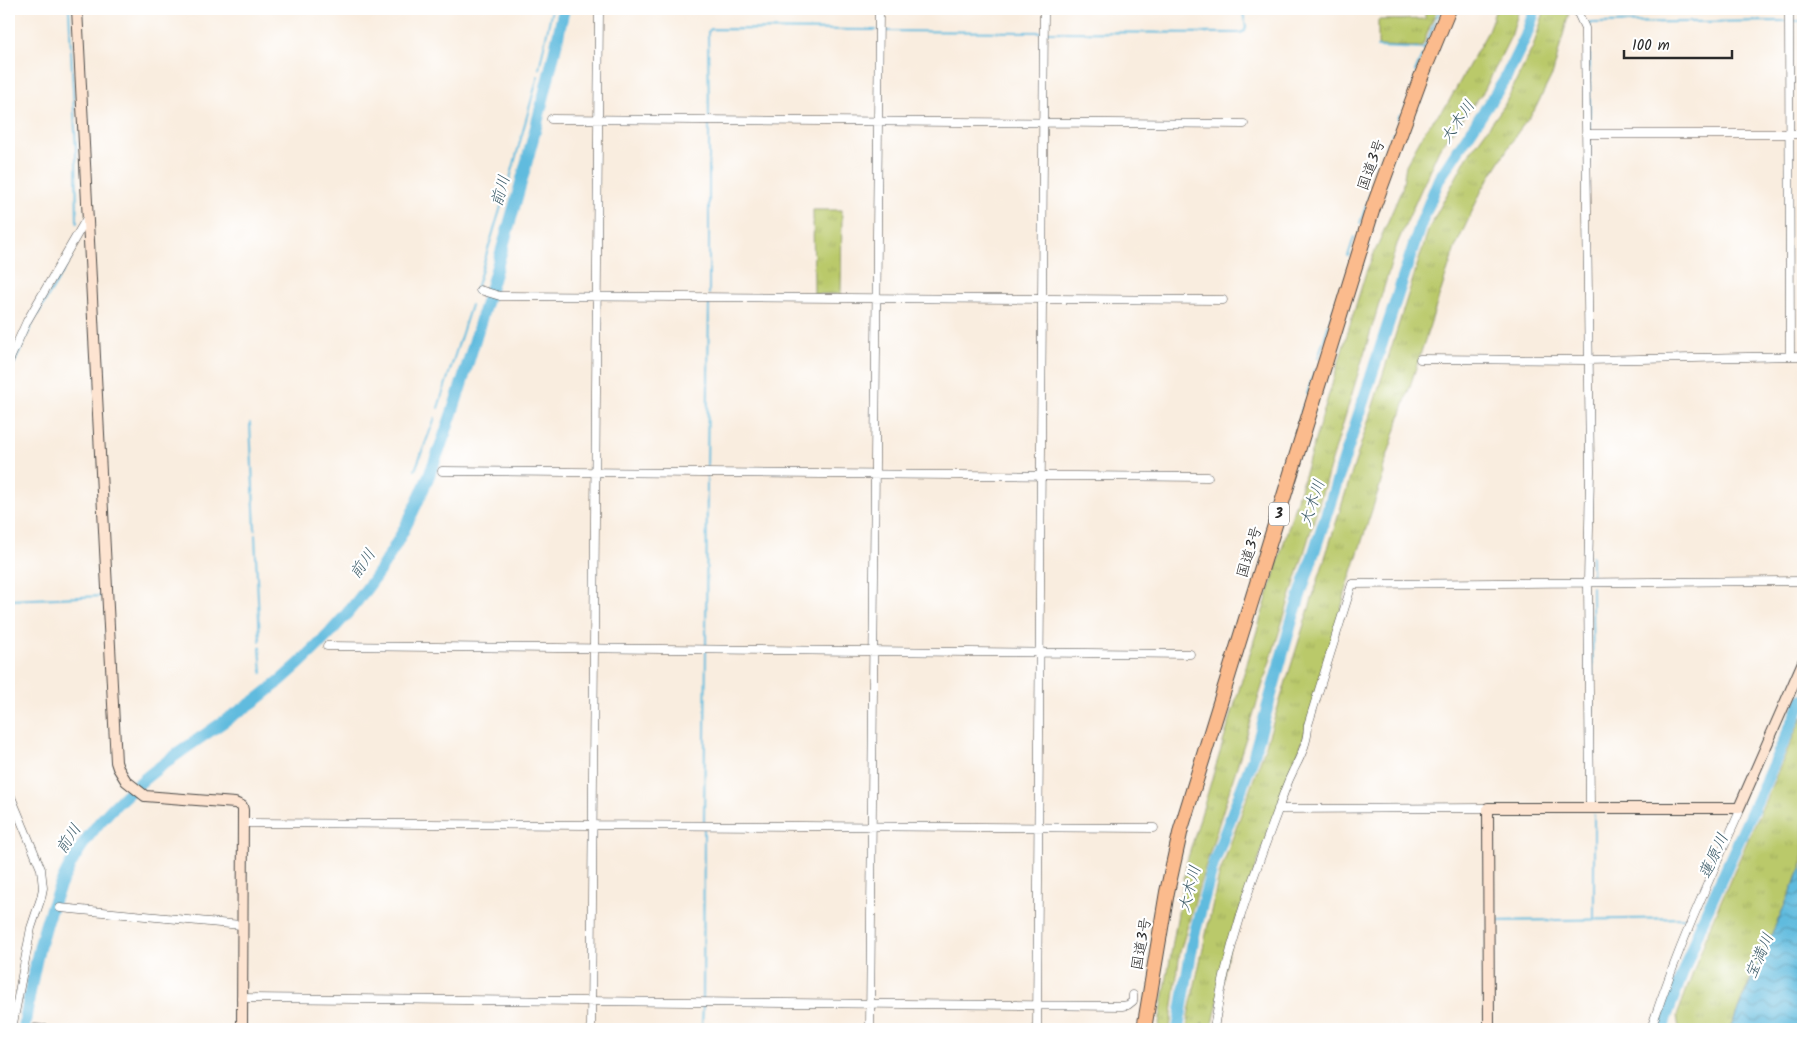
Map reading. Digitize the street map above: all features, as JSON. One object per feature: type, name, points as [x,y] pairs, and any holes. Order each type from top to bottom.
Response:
[{"type":"highway","name":"国道3号","points":[[1144,1029],[1174,854],[1181,830],[1373,208],[1448,9]]},
{"type":"street","points":[[77,9],[115,755],[118,768],[126,781],[140,794],[145,796],[235,803],[242,806],[242,1029]]},
{"type":"street","points":[[591,1029],[599,9]]},
{"type":"street","points":[[870,1029],[879,9]]},
{"type":"street","points":[[1037,1029],[1044,9]]},
{"type":"street","points":[[1576,9],[1585,28],[1587,360],[1590,471],[1588,583],[1590,808]]},
{"type":"street","points":[[1789,9],[1790,356]]},
{"type":"street","points":[[551,119],[1244,124]]},
{"type":"street","points":[[1586,134],[1803,134]]},
{"type":"street","points":[[9,361],[28,321],[88,216]]},
{"type":"street","points":[[480,290],[500,296],[1223,300]]},
{"type":"street","points":[[1420,359],[1587,360],[1803,356]]},
{"type":"street","points":[[442,471],[1208,477]]},
{"type":"street","points":[[1214,1029],[1220,992],[1237,924],[1278,808],[1299,761],[1308,734],[1308,725],[1352,584],[1803,581]]},
{"type":"street","points":[[328,646],[1190,654]]},
{"type":"street","points":[[1650,1029],[1689,924],[1739,813],[1739,808],[1803,662]]},
{"type":"street","points":[[9,792],[42,869],[43,888],[42,898],[31,928],[12,1029]]},
{"type":"street","points":[[1278,808],[1739,808]]},
{"type":"street","points":[[1488,808],[1488,1029]]},
{"type":"street","points":[[243,823],[1154,828]]},
{"type":"street","points":[[60,908],[242,925]]},
{"type":"street","points":[[242,998],[1122,1006],[1128,1005],[1133,1001],[1133,995]]},
{"type":"street","points":[[35,1028],[49,1029]]},
{"type":"green space","points":[[1425,9],[1437,9],[1422,47],[1378,46],[1378,20],[1425,19]]},
{"type":"green space","points":[[1496,9],[1519,9],[1512,34],[1484,91],[1439,149],[1397,244],[1305,550],[1180,952],[1170,1029],[1158,1029],[1187,861],[1366,272],[1402,189],[1406,165],[1427,127],[1448,103],[1487,33]]},
{"type":"green space","points":[[1545,9],[1570,9],[1553,73],[1534,111],[1518,132],[1482,190],[1455,248],[1383,469],[1384,473],[1349,581],[1303,740],[1234,926],[1212,1029],[1206,1029],[1202,1022],[1201,1029],[1187,1029],[1188,1016],[1219,875],[1266,745],[1429,228],[1467,157],[1504,106],[1533,47]]},
{"type":"green space","points":[[813,210],[842,210],[841,294],[814,294]]},
{"type":"green space","points":[[1802,717],[1803,864],[1764,953],[1751,977],[1730,1029],[1679,1029],[1677,1016],[1712,921]]},
{"type":"water","points":[[1803,864],[1803,1029],[1730,1029],[1748,987]]},
{"type":"waterway","points":[[69,9],[76,151],[77,223]]},
{"type":"waterway","points":[[539,69],[552,9]]},
{"type":"waterway","name":"前川","points":[[24,1029],[32,979],[44,929],[62,881],[88,837],[118,802],[153,772],[260,697],[313,651],[370,585],[399,539],[441,446],[463,380],[526,164],[564,9]]},
{"type":"waterway","points":[[1045,32],[1240,33],[1245,31],[1246,26],[1242,9]]},
{"type":"waterway","points":[[1377,47],[1424,49],[1440,9]]},
{"type":"waterway","name":"大木川","points":[[1178,1029],[1194,935],[1213,865],[1254,755],[1292,620],[1420,226],[1439,179],[1504,81],[1526,36],[1535,9]]},
{"type":"waterway","points":[[1590,130],[1590,23],[1785,21]]},
{"type":"waterway","points":[[1792,21],[1803,21]]},
{"type":"waterway","points":[[709,119],[708,32],[711,29],[876,30]]},
{"type":"waterway","points":[[880,31],[1041,32]]},
{"type":"waterway","points":[[1415,72],[1422,56]]},
{"type":"waterway","points":[[509,182],[538,76]]},
{"type":"waterway","points":[[1398,119],[1400,114]]},
{"type":"waterway","points":[[709,124],[709,294]]},
{"type":"waterway","points":[[1387,150],[1393,134]]},
{"type":"waterway","points":[[1590,138],[1590,166]]},
{"type":"waterway","points":[[1360,223],[1374,183]]},
{"type":"waterway","points":[[475,292],[506,190]]},
{"type":"waterway","points":[[1348,256],[1354,237]]},
{"type":"waterway","points":[[9,375],[33,322],[71,258]]},
{"type":"waterway","points":[[707,471],[709,299]]},
{"type":"waterway","points":[[438,408],[471,305]]},
{"type":"waterway","points":[[1318,358],[1334,308]]},
{"type":"waterway","points":[[1307,394],[1315,370]]},
{"type":"waterway","points":[[1301,413],[1303,406]]},
{"type":"waterway","points":[[415,470],[435,418]]},
{"type":"waterway","points":[[250,423],[255,530]]},
{"type":"waterway","points":[[706,646],[707,476]]},
{"type":"waterway","points":[[255,535],[260,641]]},
{"type":"waterway","points":[[1592,556],[1592,577]]},
{"type":"waterway","points":[[1592,587],[1593,742]]},
{"type":"waterway","points":[[9,600],[104,596]]},
{"type":"waterway","points":[[260,647],[262,673]]},
{"type":"waterway","points":[[704,824],[706,651]]},
{"type":"waterway","name":"蓮原川","points":[[1663,1029],[1702,922],[1803,699]]},
{"type":"waterway","points":[[1594,815],[1594,919]]},
{"type":"waterway","points":[[703,999],[704,829]]},
{"type":"waterway","points":[[1492,921],[1689,918]]},
{"type":"waterway","name":"蓮原川","points":[[1696,919],[1702,922]]},
{"type":"waterway","points":[[702,1029],[703,1004]]},
{"type":"water label","name":"宝満川","points":[[1760,956]]}]
